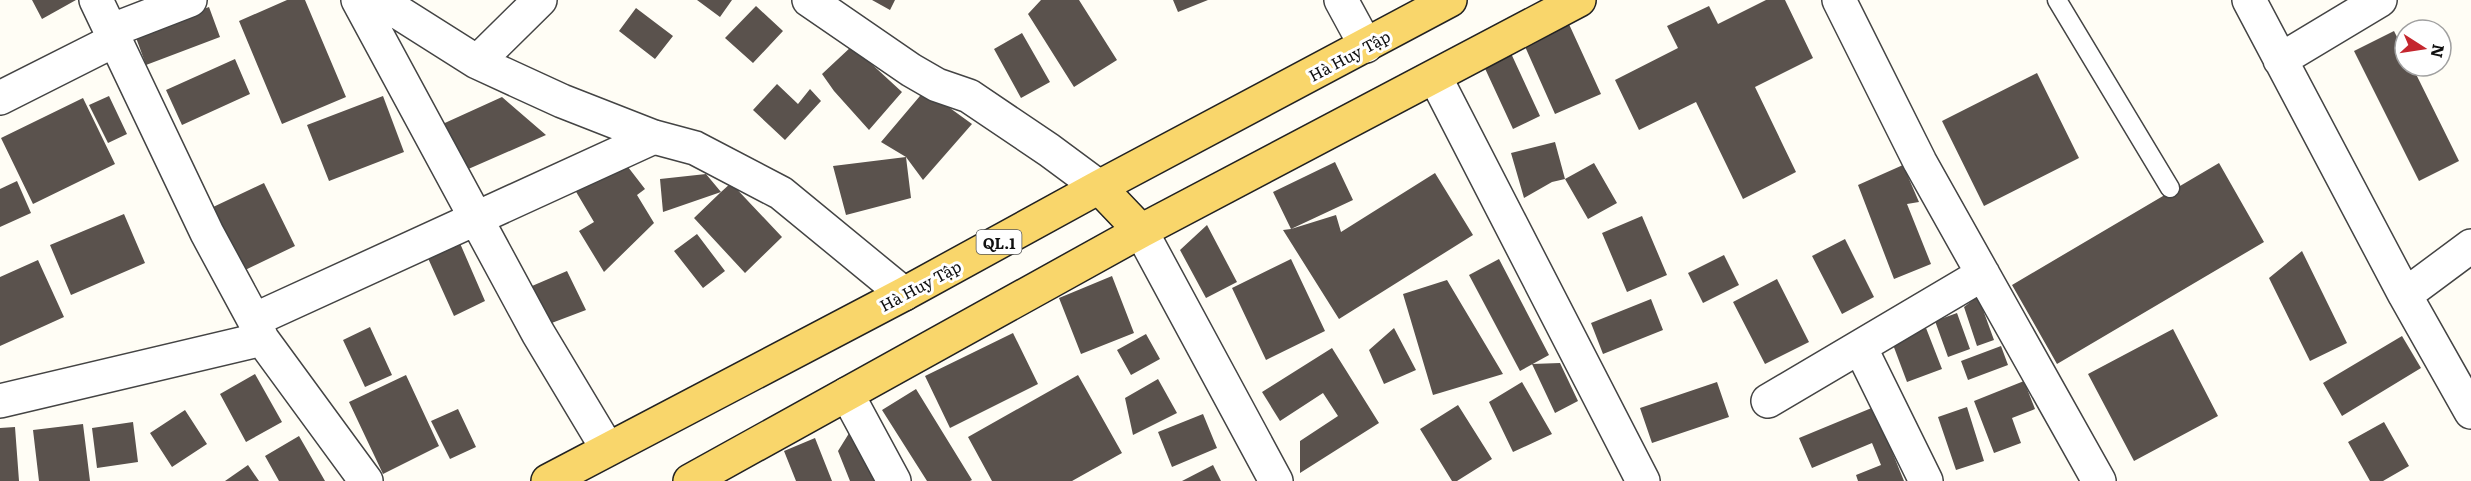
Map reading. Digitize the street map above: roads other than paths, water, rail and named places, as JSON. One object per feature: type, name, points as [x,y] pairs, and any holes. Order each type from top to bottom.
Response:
[{"type":"main road","name":"Hà Huy Tập","points":[[548,481],[904,294],[1450,0]]},
{"type":"main road","points":[[690,481],[1142,231],[1579,0]]},
{"type":"main road","points":[[1099,187],[1142,231]]},
{"type":"street","points":[[96,0],[207,233],[258,330],[366,481]]},
{"type":"street","points":[[0,98],[112,36],[190,0]]},
{"type":"street","points":[[358,0],[538,333],[608,448]]},
{"type":"street","points":[[379,0],[477,63],[562,101],[654,137],[694,148],[781,193],[904,294]]},
{"type":"street","points":[[477,63],[540,0]]},
{"type":"street","points":[[809,0],[936,85],[969,96],[1099,187]]},
{"type":"street","points":[[1341,0],[1365,46]]},
{"type":"street","points":[[1839,0],[1920,162],[2099,481]]},
{"type":"street","points":[[2249,0],[2405,295],[2471,412]]},
{"type":"street","points":[[2280,60],[2380,0]]},
{"type":"street","points":[[1435,77],[1633,478]]},
{"type":"street","points":[[0,400],[258,330],[476,218],[654,137]]},
{"type":"street","points":[[1142,231],[1276,481]]},
{"type":"street","points":[[2405,295],[2471,246]]},
{"type":"street","points":[[1768,401],[1983,274]]},
{"type":"street","points":[[1860,347],[1926,481]]},
{"type":"street","points":[[847,394],[894,481]]},
{"type":"lane","points":[[2057,0],[2170,188]]}]
